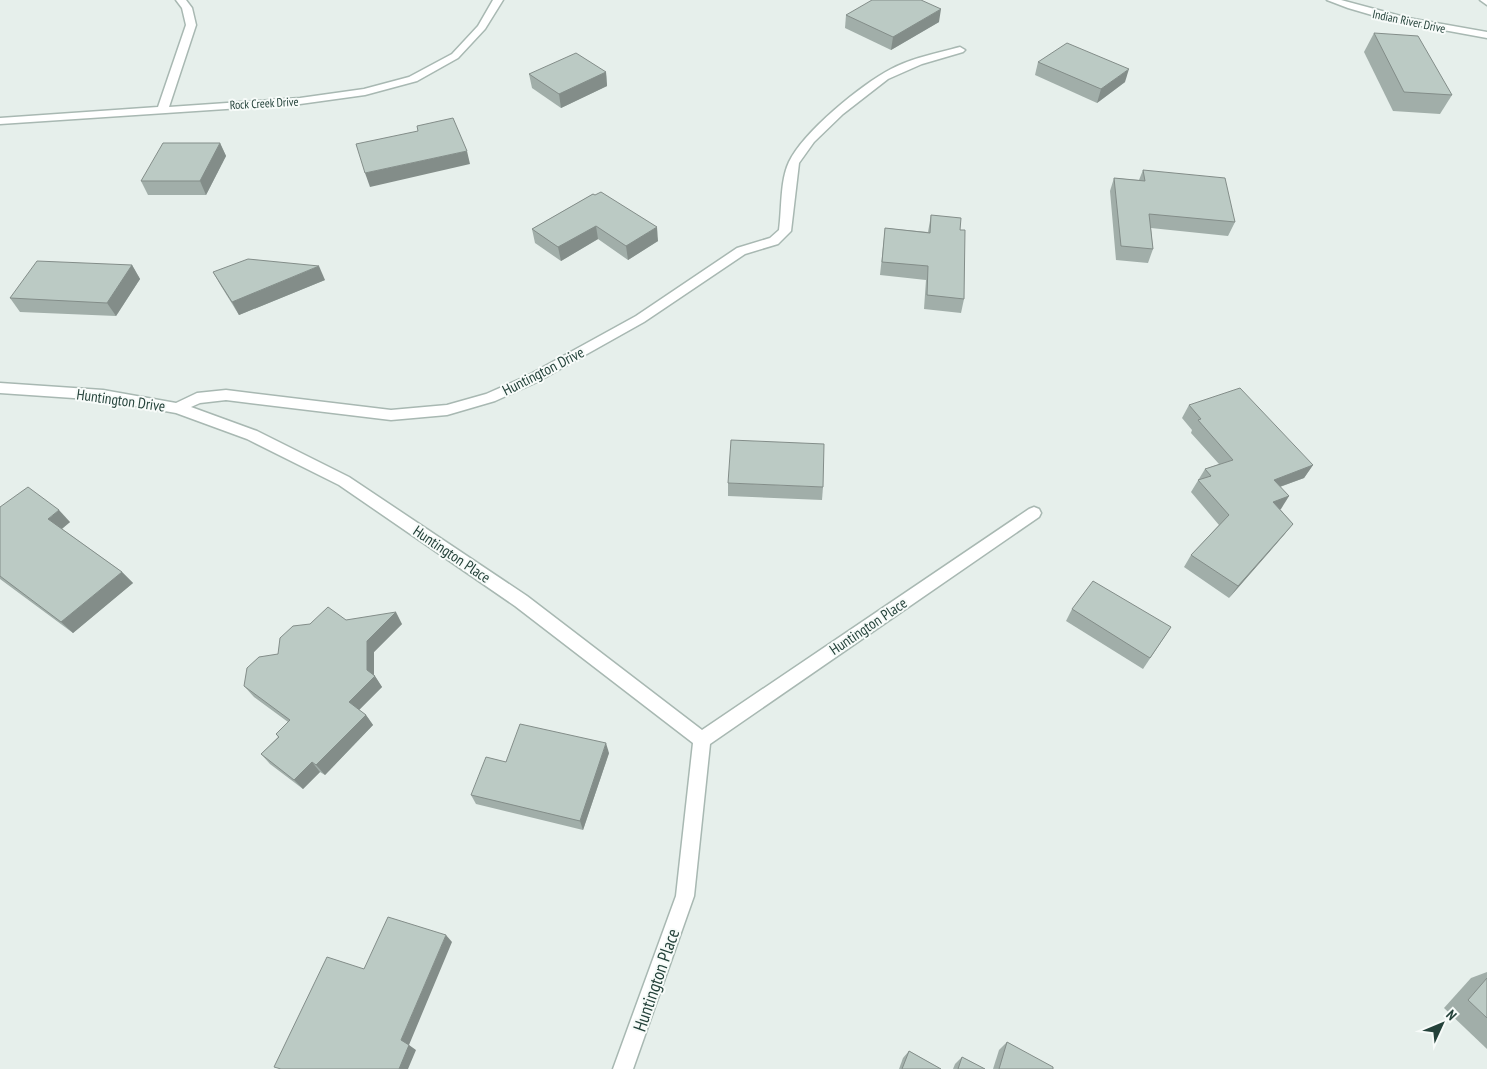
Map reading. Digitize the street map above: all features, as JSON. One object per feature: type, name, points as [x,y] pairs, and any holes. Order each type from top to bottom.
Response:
[{"type":"street","points":[[162,109],[191,25],[187,8],[181,0]]},
{"type":"street","name":"Indian River Drive","points":[[1332,0],[1358,9],[1418,24],[1487,35]]},
{"type":"street","name":"Rock Creek Drive","points":[[0,121],[300,101],[365,92],[413,79],[455,56],[482,27],[496,3]]},
{"type":"street","name":"Huntington Drive","points":[[0,388],[103,395],[178,408],[197,398],[226,395],[391,415],[447,410],[490,398],[532,379],[640,319],[741,251],[774,241],[785,231],[794,162],[816,134],[836,114],[887,76],[940,54],[960,50]]},
{"type":"street","name":"Huntington Place","points":[[178,408],[252,435],[344,481],[521,601],[702,740]]},
{"type":"street","name":"Huntington Place","points":[[623,1069],[685,896],[702,740],[1034,513]]},
{"type":"building","points":[[872,0],[921,0],[941,9],[893,37],[846,15]]},
{"type":"building","points":[[1374,33],[1418,36],[1452,95],[1404,92]]},
{"type":"building","points":[[1067,43],[1129,69],[1101,89],[1038,62]]},
{"type":"building","points":[[576,53],[606,72],[559,94],[529,74]]},
{"type":"building","points":[[453,118],[467,151],[365,173],[356,144],[418,131],[417,126]]},
{"type":"building","points":[[163,143],[220,143],[200,181],[141,181]]},
{"type":"building","points":[[1143,170],[1225,178],[1235,222],[1149,214],[1153,249],[1121,246],[1114,178],[1145,181]]},
{"type":"building","points":[[601,192],[657,227],[626,246],[596,226],[558,247],[532,229],[593,194]]},
{"type":"building","points":[[931,215],[961,218],[960,230],[965,230],[964,299],[927,295],[928,266],[882,262],[885,228],[930,233]]},
{"type":"building","points":[[248,259],[319,266],[232,302],[213,272]]},
{"type":"building","points":[[37,261],[132,265],[107,303],[10,298]]},
{"type":"building","points":[[1240,388],[1313,465],[1274,480],[1289,496],[1273,502],[1293,524],[1238,586],[1191,555],[1229,515],[1198,480],[1211,476],[1205,469],[1233,460],[1198,420],[1201,419],[1189,405]]},
{"type":"building","points":[[731,440],[824,444],[823,487],[728,483]]},
{"type":"building","points":[[28,487],[59,510],[48,519],[122,572],[61,622],[0,576],[0,507]]},
{"type":"building","points":[[1093,581],[1171,627],[1150,658],[1072,609]]},
{"type":"building","points":[[328,607],[346,620],[396,612],[367,641],[367,670],[375,676],[349,702],[366,715],[316,765],[312,762],[294,780],[261,754],[279,737],[276,734],[290,720],[244,686],[247,668],[259,657],[278,654],[280,638],[293,626],[310,624]]},
{"type":"building","points":[[520,724],[606,743],[580,821],[471,795],[486,757],[506,762]]},
{"type":"building","points":[[388,917],[446,935],[401,1040],[409,1045],[399,1069],[281,1069],[274,1067],[327,957],[364,969]]},
{"type":"building","points":[[1487,978],[1487,1018],[1468,1000]]},
{"type":"building","points":[[1007,1042],[1053,1067],[1053,1069],[999,1069]]},
{"type":"building","points":[[909,1051],[941,1069],[902,1069]]},
{"type":"building","points":[[962,1057],[985,1069],[958,1069]]}]
